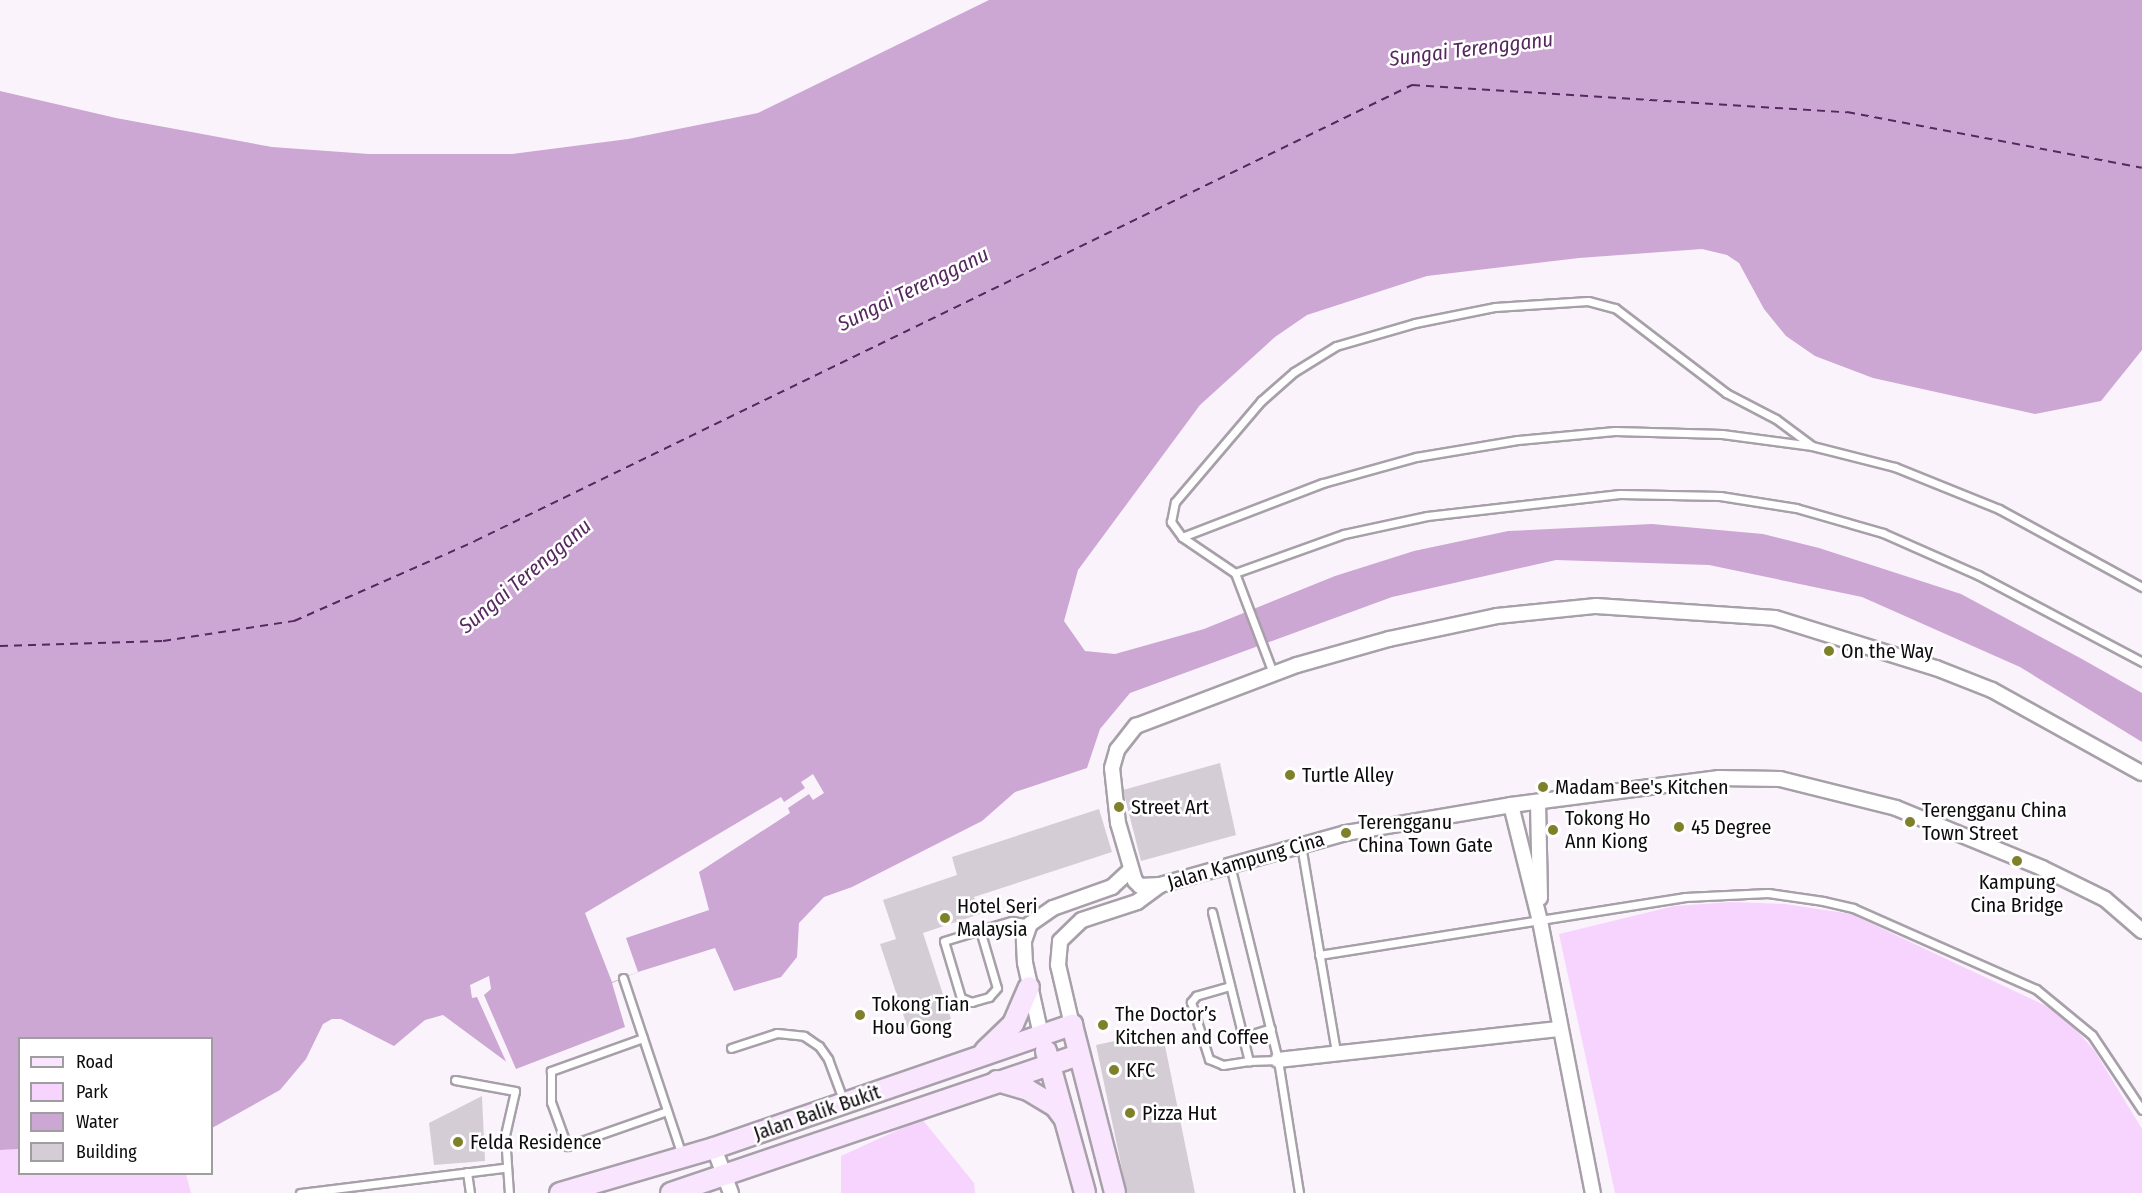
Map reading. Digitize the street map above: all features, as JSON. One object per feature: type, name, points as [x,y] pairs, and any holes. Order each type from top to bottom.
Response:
[{"type":"main road","points":[[979,1057],[1013,1024],[1029,987]]},
{"type":"main road","name":"Jalan Balik Bukit","points":[[560,1193],[683,1158],[845,1105],[1071,1025]]},
{"type":"main road","points":[[1071,1025],[1115,1193]]},
{"type":"main road","points":[[1041,1035],[1085,1193]]},
{"type":"main road","name":"Jalan Balik Bukit","points":[[671,1193],[728,1184],[997,1081],[1079,1055]]},
{"type":"main road","points":[[997,1081],[1028,1090],[1055,1106],[1064,1119]]},
{"type":"street","points":[[1160,885],[1140,886],[1131,869],[1118,823],[1112,768],[1117,750],[1136,726],[1273,673],[1389,639],[1497,616],[1596,606],[1775,618],[1936,668],[1992,690],[2142,773]]},
{"type":"street","name":"Jalan Kampung Cina","points":[[1071,1025],[1058,965],[1060,941],[1082,920],[1137,902],[1160,885],[1346,833],[1511,805],[1719,778],[1780,779],[1825,787],[1896,808],[2042,868],[2105,899],[2142,931]]},
{"type":"street","points":[[1538,802],[1540,921]]},
{"type":"street","points":[[1511,805],[1540,921],[1593,1193]]},
{"type":"street","points":[[1041,1035],[1029,987],[1024,941],[1030,924],[1053,908],[1113,887],[1131,869]]},
{"type":"street","points":[[1278,1060],[1560,1029]]},
{"type":"street","points":[[714,1148],[728,1184]]},
{"type":"lane","points":[[1273,673],[1235,573],[1182,537],[1171,522],[1175,502],[1261,401],[1294,372],[1336,346],[1415,322],[1495,308],[1588,301],[1615,308],[1726,393],[1776,419],[1812,446]]},
{"type":"lane","points":[[1182,537],[1323,483],[1416,458],[1518,440],[1615,431],[1722,434],[1812,446],[1895,467],[1999,509],[2142,587]]},
{"type":"lane","points":[[1235,573],[1344,534],[1427,516],[1620,494],[1720,496],[1796,508],[1883,533],[1978,575],[2142,662]]},
{"type":"lane","points":[[1301,845],[1335,1053]]},
{"type":"lane","points":[[1230,865],[1278,1060],[1299,1193]]},
{"type":"lane","points":[[1319,955],[1725,893],[1768,893],[1853,908],[2013,977],[2063,1007],[2098,1042],[2142,1110]]},
{"type":"lane","points":[[1212,912],[1249,1061]]},
{"type":"lane","points":[[980,930],[997,988],[989,997],[972,1002],[961,998],[944,945],[945,941],[980,930],[1012,921],[1030,924]]},
{"type":"lane","points":[[623,978],[683,1158]]},
{"type":"lane","points":[[1230,986],[1196,996],[1191,1002],[1209,1059],[1223,1065],[1278,1060]]},
{"type":"lane","points":[[1242,1036],[1271,1028]]},
{"type":"lane","points":[[731,1048],[777,1033],[804,1036],[819,1046],[828,1059],[845,1105]]},
{"type":"lane","points":[[643,1038],[551,1071],[550,1102],[567,1146],[667,1111]]},
{"type":"lane","points":[[454,1080],[515,1091],[505,1135],[509,1193]]},
{"type":"lane","points":[[300,1193],[506,1168]]},
{"type":"lane","points":[[467,1172],[470,1193]]},
{"type":"green space","points":[[1731,902],[1785,904],[1851,914],[2061,1013],[2094,1050],[2142,1129],[2142,1193],[1615,1193],[1559,934],[1674,906]]},
{"type":"green space","points":[[922,1119],[974,1183],[975,1193],[841,1193],[841,1156]]},
{"type":"green space","points":[[18,1149],[18,1175],[186,1175],[191,1193],[0,1193],[0,1150]]},
{"type":"water","name":"Sungai Terengganu","points":[[989,0],[2142,0],[2142,350],[2101,401],[2035,414],[1873,378],[1815,356],[1786,336],[1764,309],[1739,263],[1727,255],[1702,249],[1579,258],[1427,276],[1307,315],[1275,337],[1200,405],[1078,570],[1064,621],[1085,651],[1115,654],[1204,629],[1335,576],[1414,551],[1508,531],[1652,524],[1763,534],[1819,548],[1961,594],[2082,659],[2142,693],[2142,742],[2020,667],[1862,597],[1709,565],[1556,560],[1392,597],[1130,693],[1100,729],[1087,768],[1015,792],[982,821],[852,887],[824,897],[799,923],[797,957],[781,977],[734,991],[715,948],[638,972],[612,983],[625,1027],[516,1069],[443,1015],[425,1020],[394,1046],[341,1019],[332,1019],[323,1024],[306,1059],[280,1090],[213,1127],[213,1037],[18,1037],[18,1149],[0,1150],[0,91],[116,118],[272,147],[369,154],[512,154],[628,139],[758,113]]},
{"type":"pier","points":[[813,774],[824,793],[813,800],[809,794],[788,808],[790,813],[699,872],[709,910],[626,938],[638,972],[612,982],[585,913],[781,797],[784,802],[805,788],[801,782]]},
{"type":"pier","points":[[489,976],[491,989],[484,995],[516,1069],[509,1068],[477,997],[472,998],[470,985]]},
{"type":"building","points":[[1220,763],[1236,835],[1141,861],[1123,790]]},
{"type":"building","name":"Hotel Seri Malaysia","points":[[1099,809],[1112,852],[974,897],[980,914],[923,933],[951,1019],[909,1032],[880,944],[896,939],[883,900],[957,875],[952,857]]},
{"type":"building","points":[[1162,1031],[1195,1193],[1127,1193],[1096,1045]]},
{"type":"building","name":"Felda Residence","points":[[482,1096],[485,1161],[434,1165],[429,1123]]},
{"type":"ferry route","points":[[0,646],[163,641],[294,621],[475,541],[1412,85],[1847,112],[2142,168]]},
{"type":"place","name":"On the Way","points":[[1829,651]]},
{"type":"place","name":"Turtle Alley","points":[[1290,775]]},
{"type":"place","name":"Madam Bee's Kitchen","points":[[1543,787]]},
{"type":"place","name":"Street Art","points":[[1119,807]]},
{"type":"place","name":"Terengganu China Town Street","points":[[1910,822]]},
{"type":"place","name":"45 Degree","points":[[1679,827]]},
{"type":"place","name":"Tokong Ho Ann Kiong","points":[[1553,830]]},
{"type":"place","name":"Terengganu China Town Gate","points":[[1346,833]]},
{"type":"place","name":"Kampung Cina Bridge","points":[[2017,861]]},
{"type":"place","name":"Hotel Seri Malaysia","points":[[945,918]]},
{"type":"place","name":"Tokong Tian Hou Gong","points":[[860,1015]]},
{"type":"place","name":"The Doctor’s Kitchen and Coffee","points":[[1103,1025]]},
{"type":"place","name":"KFC","points":[[1114,1070]]},
{"type":"place","name":"Pizza Hut","points":[[1130,1113]]},
{"type":"place","name":"Felda Residence","points":[[458,1142]]}]
